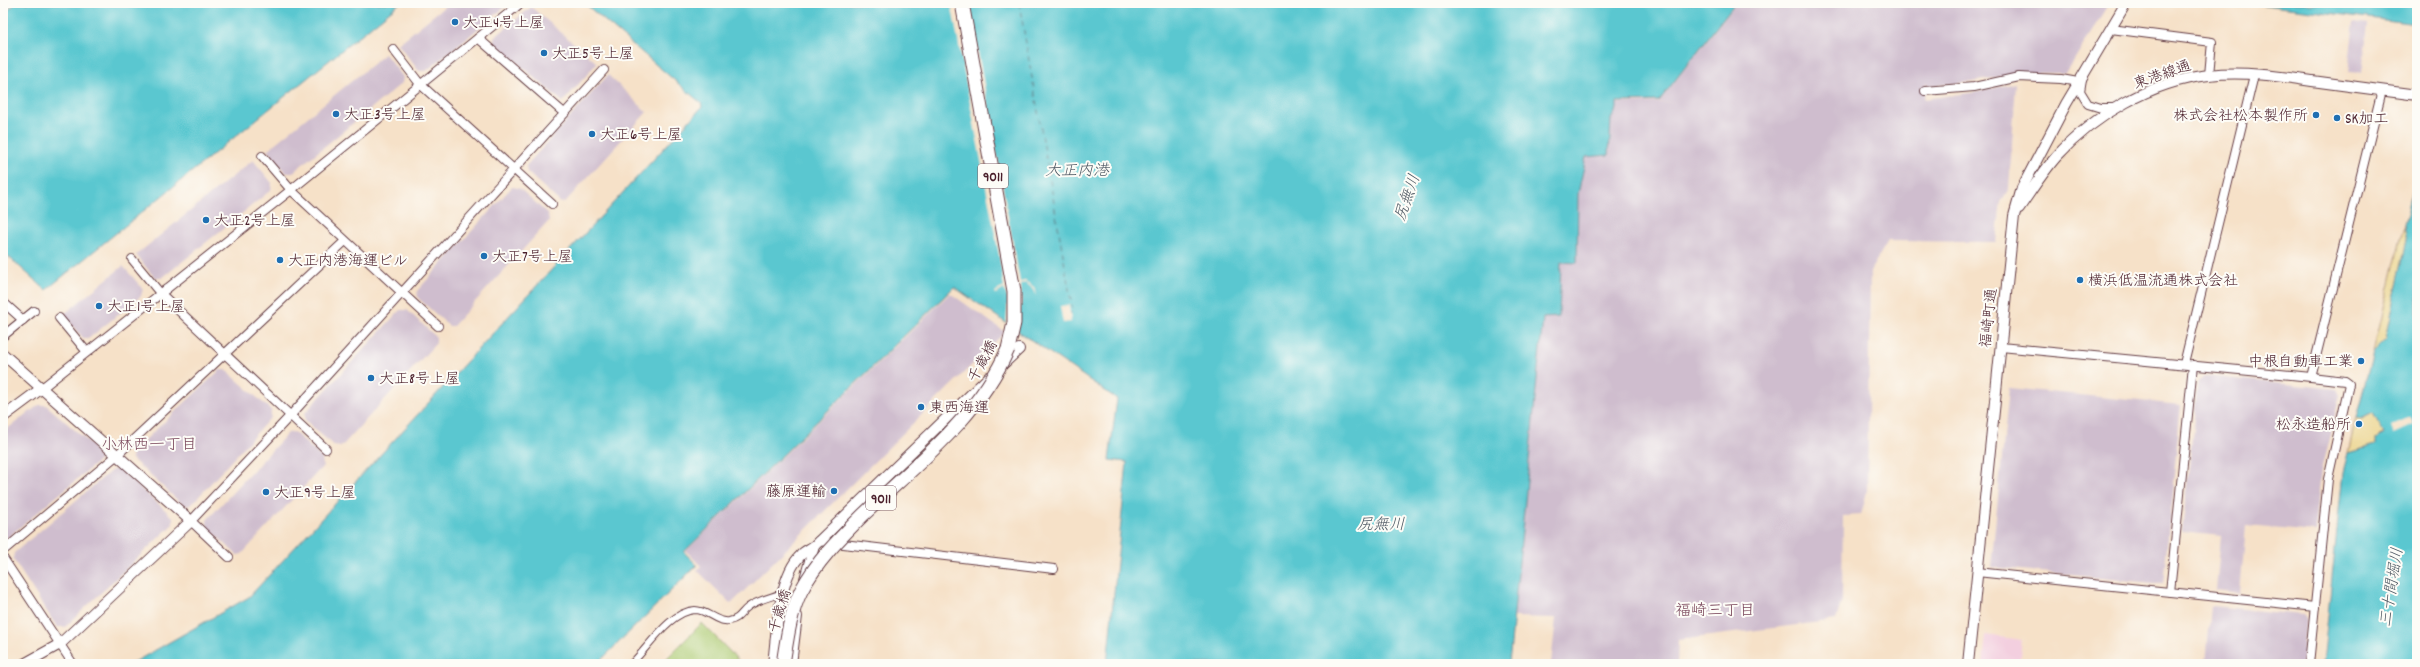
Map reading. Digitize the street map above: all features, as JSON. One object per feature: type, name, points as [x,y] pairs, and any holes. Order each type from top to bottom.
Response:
[{"type":"main road","name":"千歳橋","points":[[783,664],[794,607],[801,591],[819,562],[846,532],[969,411],[996,374],[1009,344],[1014,323],[1014,292],[962,3]]},
{"type":"street","points":[[3,417],[42,388],[291,190],[521,3]]},
{"type":"street","name":"福崎町通","points":[[1968,664],[2014,216],[2022,188],[2078,82],[2126,3]]},
{"type":"street","points":[[2110,29],[2212,42],[2209,75]]},
{"type":"street","points":[[478,38],[564,113]]},
{"type":"street","points":[[393,49],[420,84],[552,204]]},
{"type":"street","points":[[24,664],[60,644],[191,521],[290,416],[604,70]]},
{"type":"street","points":[[2084,72],[2080,91],[2088,104],[2101,108],[2117,107]]},
{"type":"street","name":"東港線通","points":[[2014,216],[2055,158],[2068,145],[2102,117],[2117,107],[2177,81],[2209,75],[2254,75],[2417,95]]},
{"type":"street","points":[[2184,364],[2254,75]]},
{"type":"street","points":[[1925,91],[1974,87],[2019,77],[2061,79],[2078,82]]},
{"type":"street","points":[[2311,377],[2382,90]]},
{"type":"street","points":[[262,156],[291,190],[438,326]]},
{"type":"street","points":[[3,551],[116,456],[345,241]]},
{"type":"street","points":[[132,259],[160,293],[326,449]]},
{"type":"street","points":[[3,302],[23,320]]},
{"type":"street","points":[[3,336],[34,311]]},
{"type":"street","points":[[59,318],[87,352]]},
{"type":"street","points":[[2001,347],[2311,377],[2345,381],[2349,384],[2349,390],[2328,479],[2309,664]]},
{"type":"street","points":[[773,664],[782,593],[788,578],[801,555],[816,544],[1019,349]]},
{"type":"street","points":[[3,354],[116,456],[191,521],[228,557]]},
{"type":"street","points":[[2170,592],[2193,365]]},
{"type":"street","points":[[816,544],[1054,569]]},
{"type":"street","points":[[791,664],[798,605],[816,544]]},
{"type":"street","points":[[3,558],[73,664]]},
{"type":"street","points":[[1977,572],[2315,607]]},
{"type":"street","points":[[782,593],[798,605]]},
{"type":"street","points":[[631,664],[664,628],[684,613],[701,611],[716,619],[729,621],[738,617],[748,607],[782,593]]},
{"type":"shaded area","name":"大正4号上屋","points":[[449,3],[510,3],[426,71],[419,71],[398,44]]},
{"type":"shaded area","points":[[1736,3],[2109,3],[2068,70],[2063,73],[2017,73],[1973,82],[1929,86],[1926,83],[1924,99],[1977,92],[2016,83],[2009,188],[2001,202],[1996,242],[1888,241],[1870,271],[1867,491],[1861,515],[1843,516],[1842,600],[1836,620],[1678,640],[1677,664],[1551,664],[1556,618],[1514,617],[1543,318],[1559,317],[1561,262],[1577,263],[1578,194],[1586,157],[1609,155],[1611,119],[1617,109],[1617,103],[1680,102],[1659,102]]},
{"type":"shaded area","name":"大正5号上屋","points":[[531,7],[597,63],[563,102],[494,43],[494,38]]},
{"type":"shaded area","points":[[2354,22],[2368,24],[2362,73],[2348,72]]},
{"type":"shaded area","name":"大正3号上屋","points":[[385,54],[403,77],[402,83],[292,173],[286,173],[267,150]]},
{"type":"shaded area","name":"大正6号上屋","points":[[608,75],[647,112],[566,201],[561,203],[527,172],[526,166]]},
{"type":"shaded area","name":"大正2号上屋","points":[[253,160],[272,183],[271,190],[162,278],[155,278],[136,255]]},
{"type":"shaded area","points":[[512,187],[519,188],[548,214],[549,221],[453,326],[449,326],[418,298],[417,291]]},
{"type":"shaded area","name":"大正1号上屋","points":[[123,266],[143,289],[141,296],[88,339],[84,339],[63,315]]},
{"type":"shaded area","points":[[950,293],[1005,332],[731,604],[697,570],[701,566],[686,551]]},
{"type":"shaded area","points":[[400,310],[407,310],[436,337],[436,343],[341,447],[334,446],[305,420],[305,413]]},
{"type":"shaded area","points":[[220,370],[226,370],[271,410],[271,417],[191,505],[184,506],[132,459],[131,453]]},
{"type":"shaded area","points":[[2204,376],[2337,389],[2340,395],[2321,470],[2315,532],[2246,526],[2240,593],[2216,590],[2221,536],[2182,532],[2198,381]]},
{"type":"shaded area","points":[[2009,388],[2181,405],[2163,584],[1991,567]]},
{"type":"shaded area","points":[[39,405],[46,405],[91,444],[100,460],[6,539],[3,539],[3,432]]},
{"type":"shaded area","points":[[294,432],[322,458],[323,466],[242,554],[237,555],[207,527],[207,520],[288,433]]},
{"type":"shaded area","points":[[119,469],[173,517],[173,524],[65,627],[57,627],[13,559],[14,553],[112,470]]},
{"type":"shaded area","points":[[2211,606],[2302,615],[2306,620],[2302,664],[2206,664]]},
{"type":"shaded area","points":[[1986,635],[2022,640],[2019,664],[1983,664]]},
{"type":"green space","points":[[702,623],[741,663],[740,664],[667,664],[664,661]]},
{"type":"sand","points":[[2404,225],[2407,240],[2387,330],[2388,338],[2373,353]]},
{"type":"sand","points":[[2373,413],[2383,430],[2378,437],[2376,445],[2348,453],[2356,418],[2361,419]]},
{"type":"water","points":[[16,3],[400,3],[46,290],[3,252],[3,14]]},
{"type":"water","points":[[584,3],[1735,3],[1659,101],[1617,102],[1617,109],[1611,119],[1609,155],[1586,157],[1578,194],[1577,263],[1561,262],[1559,317],[1543,318],[1509,664],[1107,664],[1127,462],[1109,460],[1117,399],[954,287],[684,552],[697,565],[597,664],[131,664],[249,597],[702,107],[701,103]]},
{"type":"water","points":[[2248,3],[2417,3],[2417,24]]},
{"type":"water","name":"三十間堀川","points":[[2417,175],[2417,664],[2323,664],[2343,472],[2348,453],[2376,445],[2376,439],[2383,432],[2373,413],[2361,419],[2356,418],[2373,353],[2388,338],[2387,330],[2407,240],[2404,225]]},
{"type":"pier","points":[[951,3],[969,3],[1020,282],[1025,281],[1034,287],[1036,296],[1032,288],[1026,283],[1021,284],[1021,305],[1017,333],[1006,325],[1008,299],[1004,289],[996,294],[995,292],[1004,287]]},
{"type":"pier","points":[[1069,305],[1071,322],[1063,323],[1060,306]]},
{"type":"pier","points":[[2410,418],[2414,425],[2394,434],[2391,426]]},
{"type":"ferry route","points":[[1019,3],[1073,312],[1070,313]]},
{"type":"place","name":"大正4号上屋","points":[[455,22]]},
{"type":"place","name":"大正5号上屋","points":[[544,53]]},
{"type":"place","name":"大正3号上屋","points":[[336,114]]},
{"type":"place","name":"株式会社松本製作所","points":[[2316,115]]},
{"type":"place","name":"SK加工","points":[[2337,118]]},
{"type":"place","name":"大正6号上屋","points":[[592,134]]},
{"type":"place","name":"大正2号上屋","points":[[206,220]]},
{"type":"place","name":"大正7号上屋","points":[[484,256]]},
{"type":"place","name":"大正内港海運ビル","points":[[280,260]]},
{"type":"place","name":"横浜低温流通株式会社","points":[[2080,280]]},
{"type":"place","name":"大正1号上屋","points":[[99,306]]},
{"type":"place","name":"中根自動車工業","points":[[2361,361]]},
{"type":"place","name":"大正8号上屋","points":[[371,378]]},
{"type":"place","name":"東西海運","points":[[921,407]]},
{"type":"place","name":"松永造船所","points":[[2359,424]]},
{"type":"place","name":"藤原運輸","points":[[834,491]]},
{"type":"place","name":"大正9号上屋","points":[[266,492]]},
{"type":"district","name":"小林西一丁目","points":[[149,443]]},
{"type":"district","name":"福崎三丁目","points":[[1715,609]]},
{"type":"water label","name":"大正内港","points":[[1077,169]]},
{"type":"water label","name":"尻無川","points":[[1406,197]]},
{"type":"water label","name":"尻無川","points":[[1381,523]]}]
